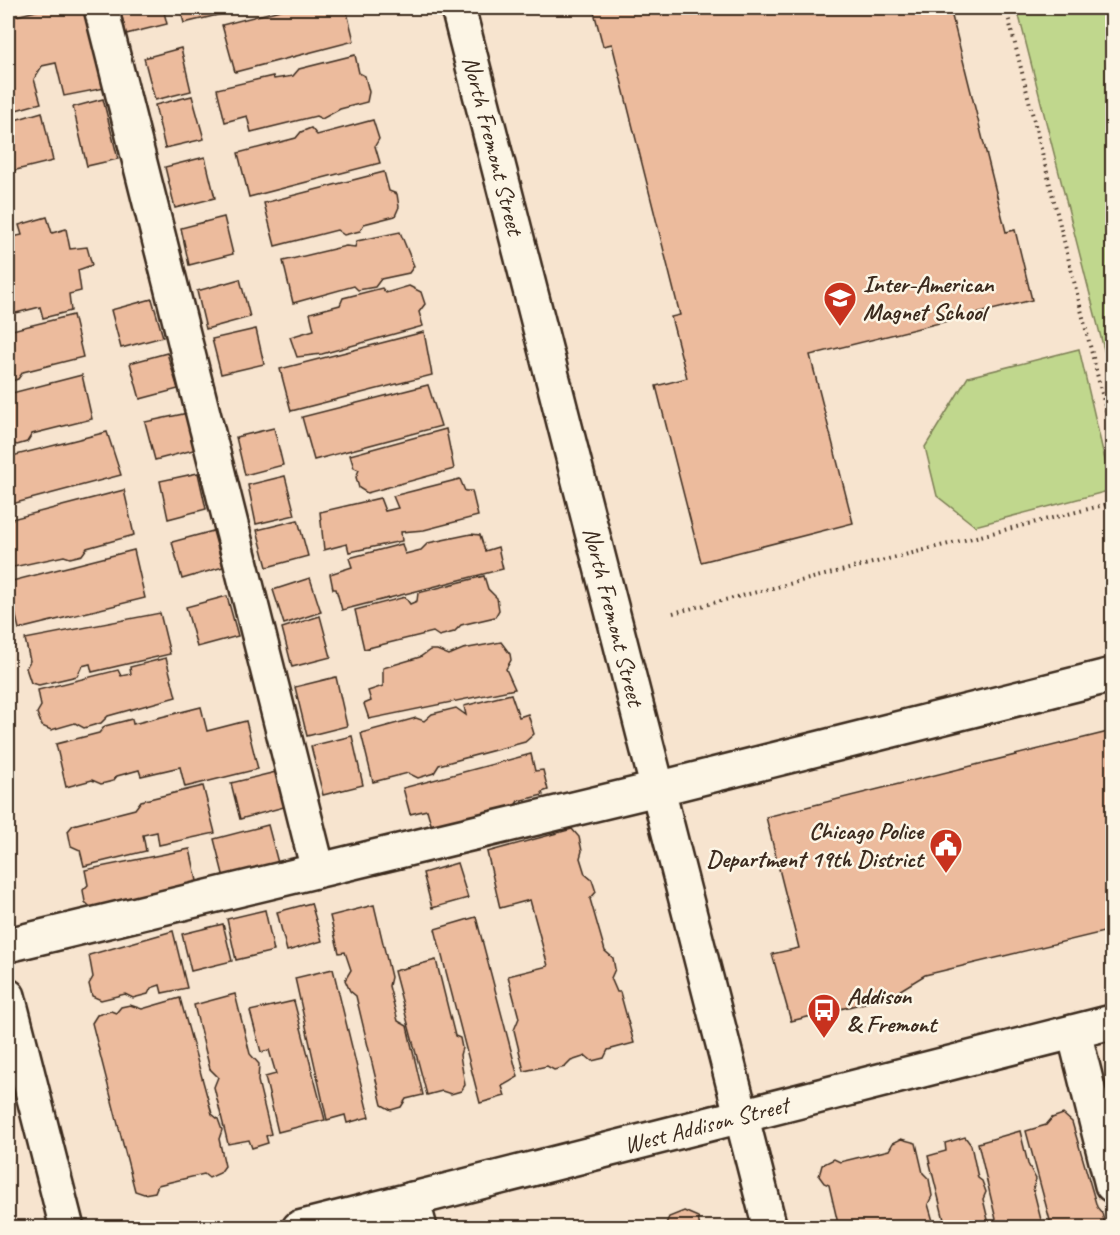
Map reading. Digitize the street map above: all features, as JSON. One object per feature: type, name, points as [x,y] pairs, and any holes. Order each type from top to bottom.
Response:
[{"type":"street","points":[[100,8],[318,870]]},
{"type":"street","name":"North Fremont Street","points":[[458,8],[770,1227]]},
{"type":"street","points":[[8,945],[657,789],[1113,675]]},
{"type":"street","points":[[8,996],[67,1227]]},
{"type":"street","name":"West Addison Street","points":[[300,1227],[416,1213],[741,1116],[1113,1022]]},
{"type":"street","points":[[1074,1032],[1113,1185]]},
{"type":"path","points":[[1006,8],[1113,434]]},
{"type":"path","points":[[673,613],[1113,503]]},
{"type":"green space","points":[[1017,8],[1112,8],[1112,381]]},
{"type":"green space","points":[[1079,349],[1112,490],[975,526],[937,496],[925,447],[968,377]]},
{"type":"building","points":[[48,8],[89,8],[84,9],[105,88],[64,96],[56,63],[42,66],[34,79],[41,103],[9,112],[8,18]]},
{"type":"building","points":[[120,8],[163,8],[167,24],[126,34]]},
{"type":"building","points":[[180,8],[247,8],[184,23]]},
{"type":"building","points":[[288,8],[346,8],[354,41],[235,72],[222,25]]},
{"type":"building","points":[[593,8],[950,8],[1006,232],[1015,230],[1032,300],[810,355],[853,523],[701,562],[656,386],[687,378],[671,317],[680,315],[612,44],[603,46]]},
{"type":"building","points":[[181,48],[191,91],[155,100],[144,58]]},
{"type":"building","points":[[355,55],[359,73],[365,76],[369,92],[367,102],[340,109],[322,119],[316,116],[251,132],[247,116],[225,122],[217,89],[273,76],[274,79],[293,76],[299,69]]},
{"type":"building","points":[[192,96],[204,139],[165,148],[155,105]]},
{"type":"building","points":[[103,99],[118,159],[87,166],[73,107]]},
{"type":"building","points":[[42,112],[53,161],[8,172],[8,122]]},
{"type":"building","points":[[373,120],[379,139],[375,146],[380,163],[249,197],[238,153],[296,138],[301,132],[311,128],[317,135]]},
{"type":"building","points":[[205,157],[215,198],[175,208],[165,167]]},
{"type":"building","points":[[384,172],[389,191],[397,194],[399,207],[395,216],[364,224],[360,231],[344,235],[337,230],[275,246],[264,203]]},
{"type":"building","points":[[47,217],[52,233],[66,229],[70,249],[87,247],[92,265],[78,270],[81,291],[69,294],[71,311],[43,318],[40,307],[8,315],[8,238],[22,235],[19,225]]},
{"type":"building","points":[[224,217],[233,254],[189,265],[181,228]]},
{"type":"building","points":[[400,232],[414,266],[409,273],[381,279],[375,287],[358,290],[354,286],[293,303],[283,261],[346,246],[355,247],[357,241]]},
{"type":"building","points":[[240,279],[250,317],[206,329],[197,291]]},
{"type":"building","points":[[409,286],[421,292],[425,304],[419,312],[423,326],[322,354],[297,357],[290,337],[314,330],[310,313],[340,305],[343,298],[382,288],[386,293]]},
{"type":"building","points":[[152,299],[163,337],[121,348],[111,310]]},
{"type":"building","points":[[73,315],[83,357],[23,372],[18,379],[8,382],[8,331]]},
{"type":"building","points":[[256,329],[264,364],[221,374],[212,339]]},
{"type":"building","points":[[424,332],[432,375],[291,411],[280,369]]},
{"type":"building","points":[[167,353],[178,389],[140,399],[130,363]]},
{"type":"building","points":[[82,375],[92,419],[32,434],[27,442],[17,445],[8,442],[8,394]]},
{"type":"building","points":[[428,385],[441,426],[314,460],[302,417]]},
{"type":"building","points":[[188,413],[197,449],[155,460],[145,422]]},
{"type":"building","points":[[274,428],[283,465],[245,475],[236,437]]},
{"type":"building","points":[[446,429],[454,469],[367,493],[359,488],[356,477],[359,470],[354,468],[350,455]]},
{"type":"building","points":[[107,432],[121,475],[8,505],[8,457]]},
{"type":"building","points":[[198,473],[206,509],[168,519],[160,481]]},
{"type":"building","points":[[285,476],[295,515],[256,524],[248,485]]},
{"type":"building","points":[[460,479],[465,491],[472,491],[478,516],[424,530],[401,532],[402,541],[349,552],[347,544],[324,550],[320,512],[380,498],[385,511],[398,508],[393,496]]},
{"type":"building","points":[[124,490],[134,535],[87,548],[82,555],[70,558],[64,556],[9,568],[8,520]]},
{"type":"building","points":[[298,520],[308,556],[267,567],[257,530]]},
{"type":"building","points":[[213,531],[223,567],[182,579],[172,542]]},
{"type":"building","points":[[471,534],[480,535],[485,551],[498,547],[503,569],[342,610],[336,589],[333,589],[330,574],[352,567],[349,558],[402,544],[405,554],[421,550],[428,543]]},
{"type":"building","points":[[134,550],[145,598],[19,629],[8,582]]},
{"type":"building","points":[[484,576],[488,589],[497,598],[499,610],[495,617],[461,625],[454,632],[439,636],[433,632],[364,649],[355,610],[405,597],[410,604],[417,601],[418,593]]},
{"type":"building","points":[[310,578],[321,612],[284,624],[273,590]]},
{"type":"building","points":[[227,596],[238,636],[197,647],[186,607]]},
{"type":"building","points":[[160,613],[170,654],[92,672],[90,664],[82,666],[77,676],[39,685],[31,683],[26,668],[30,661],[25,639]]},
{"type":"building","points":[[320,616],[331,657],[292,667],[282,628]]},
{"type":"building","points":[[501,642],[510,654],[511,660],[506,669],[515,689],[369,719],[364,704],[371,701],[368,691],[383,686],[383,668],[420,657],[430,650],[449,655],[463,649]]},
{"type":"building","points":[[166,658],[176,697],[108,716],[101,723],[84,728],[75,723],[51,730],[42,726],[37,713],[41,706],[38,690],[118,670],[121,676],[131,674],[130,667]]},
{"type":"building","points":[[336,677],[347,726],[307,736],[295,687]]},
{"type":"building","points":[[511,694],[519,717],[528,714],[534,734],[525,742],[439,765],[434,773],[418,778],[408,773],[373,782],[361,733],[416,718],[424,721],[432,714],[456,708],[466,715],[464,706]]},
{"type":"building","points":[[201,707],[207,731],[246,721],[258,769],[185,787],[180,767],[141,776],[139,770],[117,776],[113,781],[101,784],[92,780],[66,787],[56,744],[99,733],[105,726],[132,719],[133,724]]},
{"type":"building","name":"Chicago Police Department 19th District","points":[[1112,731],[1112,930],[925,975],[889,997],[791,1021],[772,954],[799,948],[766,817]]},
{"type":"building","points":[[352,736],[363,785],[323,795],[311,746]]},
{"type":"building","points":[[531,754],[535,771],[543,770],[548,790],[542,792],[543,795],[518,801],[513,809],[433,831],[427,810],[410,814],[403,788]]},
{"type":"building","points":[[276,772],[284,807],[240,819],[231,783]]},
{"type":"building","points":[[203,786],[215,833],[159,845],[157,832],[143,835],[146,851],[84,866],[80,850],[71,846],[68,831],[73,825],[135,809],[141,801]]},
{"type":"building","points":[[268,825],[278,863],[224,878],[214,839]]},
{"type":"building","points":[[572,829],[579,837],[582,851],[580,858],[585,874],[592,880],[596,892],[590,899],[605,951],[613,958],[615,969],[611,978],[617,992],[620,992],[634,1043],[608,1050],[604,1058],[592,1061],[586,1056],[554,1070],[547,1066],[524,1071],[514,1030],[519,1018],[508,976],[548,966],[530,900],[500,908],[487,852]]},
{"type":"building","points":[[190,849],[199,890],[98,914],[85,902],[83,890],[88,885],[85,870]]},
{"type":"building","points":[[457,863],[468,898],[432,908],[423,873]]},
{"type":"building","points":[[311,903],[322,941],[287,951],[277,912]]},
{"type":"building","points":[[374,905],[391,977],[389,986],[398,1021],[407,1026],[423,1095],[406,1099],[401,1107],[391,1110],[382,1105],[356,996],[350,991],[345,980],[351,970],[345,952],[339,953],[330,916]]},
{"type":"building","points":[[265,910],[274,951],[236,960],[227,919]]},
{"type":"building","points":[[476,917],[518,1077],[502,1086],[505,1096],[480,1103],[435,929]]},
{"type":"building","points":[[223,924],[232,961],[191,971],[182,934]]},
{"type":"building","points":[[173,931],[187,988],[162,993],[160,985],[151,988],[148,994],[133,998],[125,994],[101,1000],[92,996],[89,984],[93,977],[89,955]]},
{"type":"building","points":[[436,960],[455,1036],[460,1038],[465,1085],[461,1091],[451,1094],[442,1091],[427,1095],[394,971]]},
{"type":"building","points":[[333,969],[369,1117],[347,1123],[345,1115],[327,1120],[295,978]]},
{"type":"building","points":[[235,994],[250,1054],[259,1064],[258,1081],[271,1134],[266,1136],[268,1143],[252,1148],[249,1140],[228,1144],[214,1087],[218,1077],[210,1069],[194,1005]]},
{"type":"building","points":[[180,998],[212,1114],[218,1119],[222,1130],[219,1139],[225,1166],[220,1173],[209,1178],[204,1174],[158,1185],[155,1192],[144,1194],[135,1191],[92,1023],[97,1015],[111,1011],[116,1013],[121,1007],[130,1005],[142,1009]]},
{"type":"building","points":[[294,1001],[325,1120],[278,1132],[265,1077],[276,1074],[269,1050],[261,1052],[250,1011]]},
{"type":"building","points":[[1063,1114],[1072,1122],[1097,1207],[1102,1213],[1106,1228],[1052,1228],[1026,1131],[1046,1125],[1052,1118]]},
{"type":"building","points":[[1020,1131],[1028,1164],[1036,1179],[1033,1188],[1043,1228],[998,1228],[978,1143]]},
{"type":"building","points":[[965,1137],[971,1145],[978,1178],[982,1181],[986,1192],[983,1199],[990,1228],[946,1228],[928,1156],[946,1151],[945,1143]]},
{"type":"building","points":[[901,1139],[916,1143],[923,1173],[929,1179],[932,1196],[928,1204],[935,1228],[839,1228],[829,1185],[824,1183],[819,1176],[822,1165],[834,1159],[840,1162],[889,1150],[893,1143]]},
{"type":"building","points":[[684,1211],[698,1217],[700,1228],[664,1228],[669,1217]]},
{"type":"place","name":"Inter-American Magnet School","points":[[840,327]]},
{"type":"place","name":"Chicago Police Department 19th District","points":[[946,874]]},
{"type":"place","name":"Addison & Fremont","points":[[824,1039]]}]
